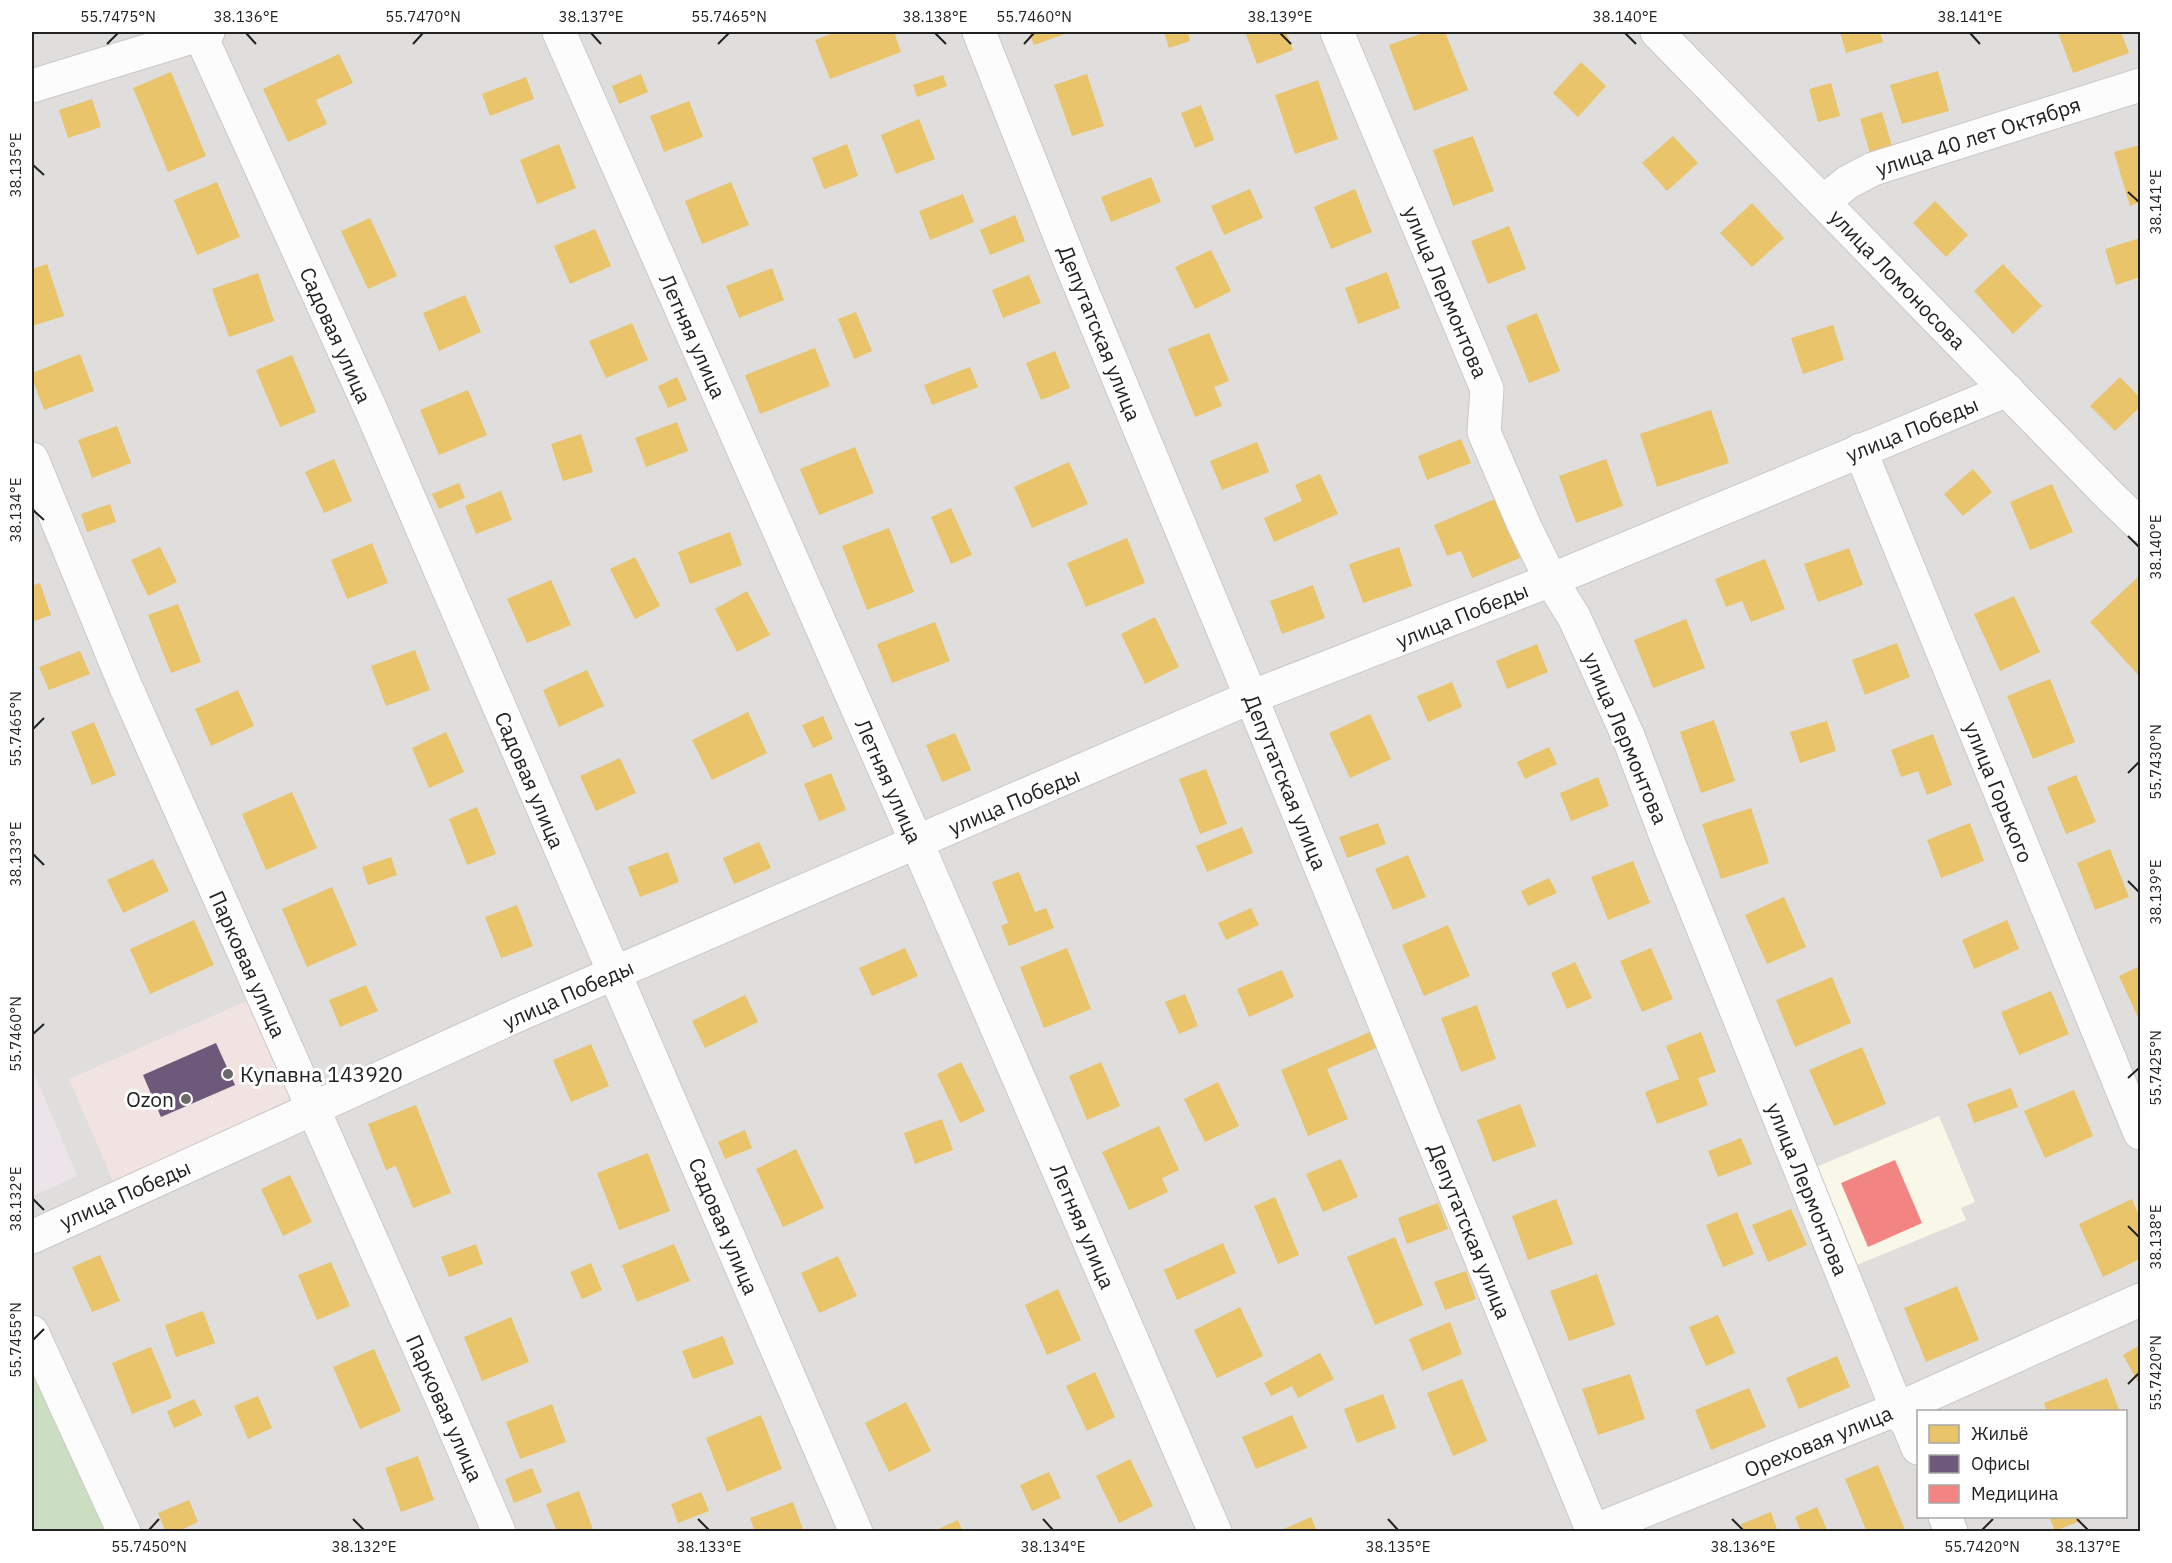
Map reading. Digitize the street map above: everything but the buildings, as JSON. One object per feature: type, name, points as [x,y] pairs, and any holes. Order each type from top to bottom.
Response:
[{"type":"street","points":[[32,86],[202,32]]},
{"type":"street","name":"Садовая улица","points":[[202,32],[371,410],[856,1532]]},
{"type":"street","name":"Летняя улица","points":[[559,32],[917,843],[1215,1532]]},
{"type":"street","name":"Депутатская улица","points":[[979,32],[1071,264],[1592,1531]]},
{"type":"street","name":"улица Лермонтова","points":[[1337,32],[1486,389],[1484,432],[1524,525],[1551,580],[1574,617],[1628,736],[1669,844],[1897,1409],[1910,1426],[1917,1445]]},
{"type":"street","name":"улица Ломоносова","points":[[1657,32],[2140,525]]},
{"type":"street","name":"улица 40 лет Октября","points":[[1823,202],[1848,182],[1873,168],[2140,85]]},
{"type":"street","name":"улица Победы","points":[[32,1237],[520,1014],[1251,698],[1551,580],[2007,390]]},
{"type":"street","name":"улица Горького","points":[[1860,450],[2140,1133]]},
{"type":"street","name":"Парковая улица","points":[[32,459],[124,685],[499,1532]]},
{"type":"street","name":"Ореховая улица","points":[[1592,1531],[1897,1409],[2140,1300]]},
{"type":"street","points":[[32,1332],[124,1532]]},
{"type":"shaded area","points":[[32,32],[2140,32],[2140,1531],[107,1531],[32,1366],[32,1196],[77,1176],[32,1069]]},
{"type":"shaded area","points":[[249,1000],[296,1109],[116,1188],[69,1079]]},
{"type":"shaded area","points":[[32,1069],[77,1176],[32,1196]]},
{"type":"shaded area","points":[[1939,1116],[1975,1202],[1961,1208],[1966,1220],[1852,1267],[1811,1169]]},
{"type":"green space","points":[[32,1366],[107,1531],[32,1531]]},
{"type":"place","name":"Купавна 143920","points":[[228,1074]]},
{"type":"place","name":"Ozon","points":[[186,1099]]}]
